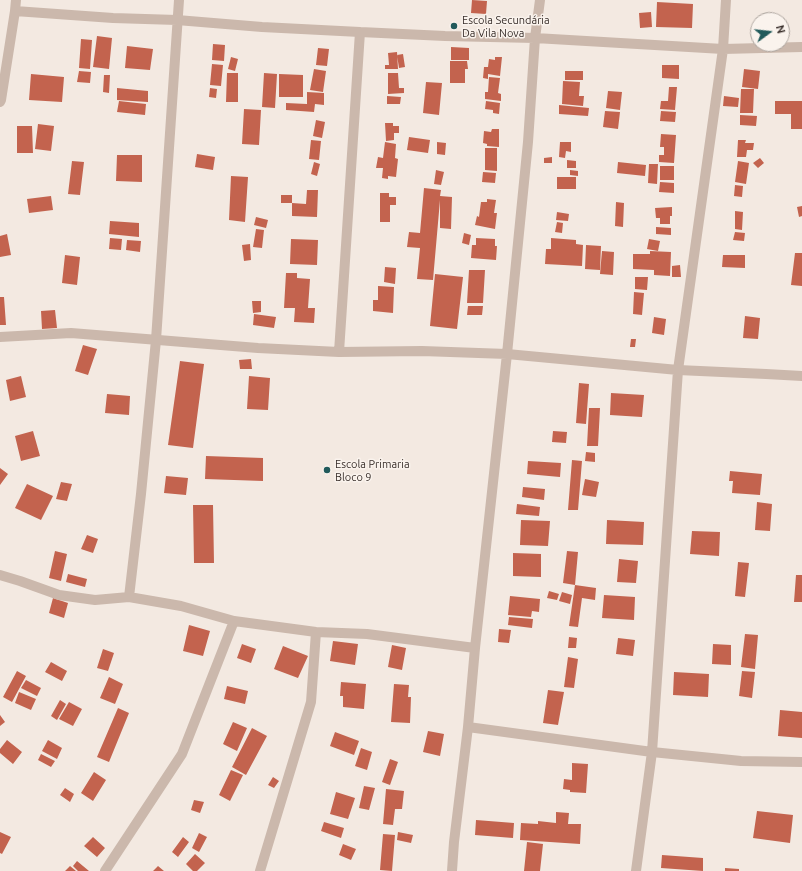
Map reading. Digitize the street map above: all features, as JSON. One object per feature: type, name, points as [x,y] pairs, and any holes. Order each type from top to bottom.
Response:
[{"type":"street","points":[[0,102],[16,0]]},
{"type":"street","points":[[129,597],[156,340],[179,0]]},
{"type":"street","points":[[452,871],[507,354],[528,142],[535,38],[540,0]]},
{"type":"street","points":[[636,871],[652,752],[678,370],[723,49],[726,0]]},
{"type":"street","points":[[15,11],[113,18],[177,20],[262,27],[445,36],[535,38],[723,49],[802,47]]},
{"type":"street","points":[[339,352],[360,32]]},
{"type":"street","points":[[0,337],[71,333],[258,348],[339,352],[422,351],[507,354],[678,370],[802,376]]},
{"type":"street","points":[[0,575],[59,595],[95,600],[129,597],[181,606],[234,621],[316,632],[367,634],[476,648]]},
{"type":"street","points":[[105,871],[182,754],[234,621]]},
{"type":"street","points":[[260,871],[311,702],[316,632]]},
{"type":"street","points":[[468,727],[652,752],[741,761],[802,762]]},
{"type":"building","points":[[472,0],[487,1],[486,14],[471,13]]},
{"type":"building","points":[[657,2],[693,4],[692,28],[656,27]]},
{"type":"building","points":[[651,12],[652,27],[640,28],[639,13]]},
{"type":"building","points":[[97,36],[112,38],[109,69],[93,67]]},
{"type":"building","points":[[81,39],[92,40],[90,69],[79,68]]},
{"type":"building","points":[[213,44],[225,45],[224,61],[212,60]]},
{"type":"building","points":[[127,46],[153,49],[150,70],[125,68]]},
{"type":"building","points":[[451,47],[469,48],[469,60],[451,60]]},
{"type":"building","points":[[318,48],[329,49],[327,66],[316,65]]},
{"type":"building","points":[[397,52],[398,69],[385,69],[385,65],[389,65],[388,53]]},
{"type":"building","points":[[403,54],[405,67],[399,68],[397,55]]},
{"type":"building","points":[[231,57],[238,59],[235,71],[228,69]]},
{"type":"building","points":[[495,57],[502,57],[500,76],[488,74],[488,79],[483,78],[484,67],[488,67],[489,59],[495,60]]},
{"type":"building","points":[[450,61],[467,61],[468,69],[465,69],[465,83],[450,83]]},
{"type":"building","points":[[212,64],[223,65],[221,86],[210,85]]},
{"type":"building","points":[[662,65],[679,65],[679,79],[662,78]]},
{"type":"building","points":[[314,69],[326,71],[323,92],[310,90]]},
{"type":"building","points":[[744,69],[760,71],[758,89],[742,87]]},
{"type":"building","points":[[79,71],[91,72],[90,83],[77,82]]},
{"type":"building","points":[[565,71],[583,71],[583,80],[565,80]]},
{"type":"building","points":[[227,73],[238,73],[238,102],[226,102]]},
{"type":"building","points":[[264,73],[277,74],[275,108],[262,107]]},
{"type":"building","points":[[388,73],[398,73],[399,88],[404,88],[404,93],[388,94]]},
{"type":"building","points":[[31,74],[64,77],[62,102],[29,100]]},
{"type":"building","points":[[279,74],[303,75],[303,97],[279,97]]},
{"type":"building","points":[[104,75],[110,75],[109,93],[103,92]]},
{"type":"building","points":[[489,77],[500,78],[498,93],[501,94],[501,101],[485,99],[485,92],[488,92]]},
{"type":"building","points":[[563,81],[580,82],[579,96],[584,96],[583,106],[562,104]]},
{"type":"building","points":[[426,82],[442,83],[439,115],[423,113]]},
{"type":"building","points":[[669,87],[677,87],[675,110],[660,109],[661,101],[668,101]]},
{"type":"building","points":[[117,88],[148,91],[148,102],[117,100]]},
{"type":"building","points":[[210,88],[217,89],[216,98],[209,97]]},
{"type":"building","points":[[741,89],[754,89],[753,113],[740,113]]},
{"type":"building","points":[[608,91],[622,92],[620,110],[606,108]]},
{"type":"building","points":[[307,92],[324,93],[324,105],[315,104],[314,112],[286,110],[286,103],[307,104]]},
{"type":"building","points":[[387,96],[401,97],[400,104],[387,104]]},
{"type":"building","points":[[724,96],[739,98],[738,107],[723,106]]},
{"type":"building","points":[[119,101],[146,104],[145,115],[117,112]]},
{"type":"building","points":[[486,101],[500,103],[499,114],[493,113],[493,110],[485,109]]},
{"type":"building","points":[[775,101],[802,101],[802,129],[791,129],[791,114],[775,114]]},
{"type":"building","points":[[559,105],[589,108],[588,116],[559,114]]},
{"type":"building","points":[[244,109],[261,110],[259,145],[242,144]]},
{"type":"building","points":[[605,111],[620,112],[618,129],[603,127]]},
{"type":"building","points":[[661,111],[676,112],[675,122],[660,121]]},
{"type":"building","points":[[740,115],[757,116],[756,126],[740,125]]},
{"type":"building","points":[[316,120],[325,122],[322,138],[313,136]]},
{"type":"building","points":[[385,123],[393,123],[393,126],[399,126],[399,133],[394,133],[394,140],[386,141]]},
{"type":"building","points":[[38,124],[54,126],[51,151],[35,149]]},
{"type":"building","points":[[17,126],[32,126],[33,153],[17,153]]},
{"type":"building","points":[[492,129],[499,129],[499,147],[487,146],[487,144],[483,143],[484,131],[491,132]]},
{"type":"building","points":[[661,134],[676,135],[674,163],[659,162],[659,155],[664,155],[664,147],[660,147]]},
{"type":"building","points":[[409,137],[430,140],[428,153],[407,150]]},
{"type":"building","points":[[311,140],[321,141],[319,160],[309,159]]},
{"type":"building","points":[[738,140],[746,140],[745,143],[754,143],[753,150],[747,150],[746,157],[737,157]]},
{"type":"building","points":[[385,142],[396,144],[395,158],[398,159],[396,177],[388,176],[388,179],[382,178],[383,168],[376,168],[378,157],[383,158]]},
{"type":"building","points":[[437,142],[446,143],[445,155],[437,154]]},
{"type":"building","points":[[560,142],[571,142],[571,152],[566,151],[565,158],[559,157]]},
{"type":"building","points":[[485,148],[497,148],[497,171],[485,170]]},
{"type":"building","points":[[197,154],[215,157],[213,170],[195,167]]},
{"type":"building","points":[[117,155],[142,155],[142,182],[116,181]]},
{"type":"building","points":[[552,157],[552,163],[544,163],[544,158]]},
{"type":"building","points":[[760,158],[764,163],[758,168],[753,163]]},
{"type":"building","points":[[567,160],[576,161],[576,168],[567,168]]},
{"type":"building","points":[[72,161],[84,162],[80,195],[68,194]]},
{"type":"building","points":[[738,161],[749,163],[746,184],[735,182]]},
{"type":"building","points":[[314,162],[320,164],[317,176],[311,174]]},
{"type":"building","points":[[618,162],[646,165],[645,176],[617,173]]},
{"type":"building","points":[[649,164],[658,164],[657,184],[648,183]]},
{"type":"building","points":[[660,166],[674,166],[674,180],[660,180]]},
{"type":"building","points":[[436,170],[444,172],[441,185],[434,184]]},
{"type":"building","points":[[570,170],[578,171],[578,176],[570,175]]},
{"type":"building","points":[[483,172],[496,173],[495,183],[482,182]]},
{"type":"building","points":[[231,176],[248,177],[245,222],[229,220]]},
{"type":"building","points":[[557,177],[576,177],[576,189],[557,189]]},
{"type":"building","points":[[660,182],[674,183],[674,193],[659,192]]},
{"type":"building","points":[[735,185],[743,186],[742,197],[734,196]]},
{"type":"building","points":[[424,188],[441,190],[440,196],[452,197],[451,229],[440,228],[440,200],[433,280],[417,279],[420,248],[407,247],[409,232],[420,233]]},
{"type":"building","points":[[307,190],[318,190],[317,217],[292,216],[292,203],[306,204]]},
{"type":"building","points":[[380,193],[389,193],[389,197],[396,197],[396,205],[390,205],[390,222],[380,222]]},
{"type":"building","points":[[281,195],[292,195],[292,203],[281,203]]},
{"type":"building","points":[[51,196],[53,210],[29,213],[27,199]]},
{"type":"building","points":[[487,199],[496,200],[494,213],[497,213],[495,229],[475,225],[477,216],[479,217],[481,202],[487,202]]},
{"type":"building","points":[[616,202],[624,203],[623,227],[615,226]]},
{"type":"building","points":[[802,206],[802,216],[799,217],[797,207]]},
{"type":"building","points":[[672,207],[670,224],[660,224],[660,218],[656,218],[655,208]]},
{"type":"building","points":[[735,211],[743,212],[742,230],[735,229]]},
{"type":"building","points":[[557,212],[569,214],[568,221],[556,220]]},
{"type":"building","points":[[256,217],[268,220],[266,228],[254,225]]},
{"type":"building","points":[[110,221],[139,223],[139,237],[109,234]]},
{"type":"building","points":[[557,222],[563,223],[562,233],[555,232]]},
{"type":"building","points":[[656,227],[671,228],[671,235],[656,234]]},
{"type":"building","points":[[256,229],[264,230],[262,248],[253,247]]},
{"type":"building","points":[[735,232],[745,233],[744,241],[733,240]]},
{"type":"building","points":[[464,233],[471,235],[469,245],[462,243]]},
{"type":"building","points":[[7,234],[11,255],[0,257],[0,236]]},
{"type":"building","points":[[110,238],[122,239],[121,250],[109,249]]},
{"type":"building","points":[[476,238],[495,239],[495,246],[497,246],[496,260],[471,258],[472,245],[476,245]]},
{"type":"building","points":[[551,238],[576,240],[576,244],[583,245],[582,266],[545,264],[546,249],[551,249]]},
{"type":"building","points":[[291,239],[318,240],[317,265],[290,264]]},
{"type":"building","points":[[649,239],[660,241],[658,251],[647,249]]},
{"type":"building","points":[[127,240],[141,241],[140,252],[126,250]]},
{"type":"building","points":[[250,244],[251,260],[244,261],[242,245]]},
{"type":"building","points":[[586,245],[601,246],[600,270],[585,269]]},
{"type":"building","points":[[602,251],[614,252],[613,275],[600,274]]},
{"type":"building","points":[[650,251],[671,252],[670,276],[654,275],[654,270],[633,269],[633,254],[650,254]]},
{"type":"building","points":[[795,253],[802,253],[802,286],[791,285]]},
{"type":"building","points":[[65,255],[80,257],[77,285],[62,283]]},
{"type":"building","points":[[723,255],[745,255],[745,268],[722,267]]},
{"type":"building","points":[[680,265],[681,277],[672,277],[672,266]]},
{"type":"building","points":[[385,267],[396,268],[395,284],[384,282]]},
{"type":"building","points":[[469,270],[485,270],[483,303],[467,303]]},
{"type":"building","points":[[286,273],[297,273],[297,278],[310,279],[308,308],[315,308],[314,323],[294,322],[295,308],[284,308]]},
{"type":"building","points":[[435,274],[463,277],[457,329],[430,326]]},
{"type":"building","points":[[635,277],[648,277],[647,290],[635,289]]},
{"type":"building","points":[[378,286],[394,287],[393,313],[373,311],[373,300],[378,300]]},
{"type":"building","points":[[634,292],[644,293],[642,315],[633,314]]},
{"type":"building","points":[[0,297],[4,297],[6,325],[0,325]]},
{"type":"building","points":[[252,301],[261,301],[261,312],[253,313]]},
{"type":"building","points":[[468,306],[483,306],[482,315],[467,315]]},
{"type":"building","points":[[55,310],[57,328],[42,329],[41,311]]},
{"type":"building","points":[[254,314],[276,317],[274,328],[253,325]]},
{"type":"building","points":[[745,316],[760,318],[758,339],[743,338]]},
{"type":"building","points":[[654,317],[666,319],[664,335],[652,333]]},
{"type":"building","points":[[631,339],[636,339],[635,347],[630,347]]},
{"type":"building","points":[[83,345],[97,349],[88,375],[75,371]]},
{"type":"building","points":[[251,359],[252,369],[240,369],[239,360]]},
{"type":"building","points":[[180,361],[204,364],[193,448],[168,445]]},
{"type":"building","points":[[21,376],[26,397],[10,401],[6,380]]},
{"type":"building","points":[[249,376],[270,378],[268,410],[247,409]]},
{"type":"building","points":[[579,383],[589,384],[586,424],[576,423]]},
{"type":"building","points":[[611,393],[644,395],[642,417],[610,415]]},
{"type":"building","points":[[107,394],[130,396],[129,415],[105,413]]},
{"type":"building","points":[[589,408],[600,408],[598,446],[587,446]]},
{"type":"building","points":[[33,431],[40,456],[21,461],[15,436]]},
{"type":"building","points":[[553,431],[567,432],[566,443],[552,442]]},
{"type":"building","points":[[586,452],[595,453],[595,462],[585,461]]},
{"type":"building","points":[[206,456],[263,458],[263,481],[205,479]]},
{"type":"building","points":[[572,460],[582,461],[578,510],[568,510]]},
{"type":"building","points":[[528,461],[561,463],[560,477],[527,474]]},
{"type":"building","points":[[0,468],[8,474],[0,485]]},
{"type":"building","points":[[730,471],[762,474],[760,495],[732,493],[733,481],[729,481]]},
{"type":"building","points":[[166,476],[188,478],[186,495],[164,493]]},
{"type":"building","points":[[585,479],[599,482],[596,497],[582,495]]},
{"type":"building","points":[[61,482],[72,484],[67,501],[56,499]]},
{"type":"building","points":[[27,484],[53,496],[41,520],[15,508]]},
{"type":"building","points":[[523,487],[545,489],[544,500],[522,497]]},
{"type":"building","points":[[757,502],[772,504],[770,531],[755,530]]},
{"type":"building","points":[[517,504],[540,507],[539,516],[516,514]]},
{"type":"building","points":[[193,505],[213,505],[214,563],[194,563]]},
{"type":"building","points":[[521,520],[550,521],[548,546],[520,545]]},
{"type":"building","points":[[607,520],[644,522],[643,545],[606,544]]},
{"type":"building","points":[[692,531],[720,532],[719,556],[690,554]]},
{"type":"building","points":[[87,535],[98,539],[93,553],[81,549]]},
{"type":"building","points":[[55,551],[67,554],[61,581],[49,578]]},
{"type":"building","points":[[567,551],[578,552],[575,585],[563,583]]},
{"type":"building","points":[[513,553],[541,554],[541,577],[513,576]]},
{"type":"building","points":[[619,559],[638,561],[636,583],[617,582]]},
{"type":"building","points":[[738,562],[749,563],[745,597],[735,596]]},
{"type":"building","points":[[68,574],[87,579],[85,587],[66,582]]},
{"type":"building","points":[[796,575],[802,575],[802,602],[794,602]]},
{"type":"building","points":[[575,585],[596,588],[595,600],[582,598],[578,627],[569,626]]},
{"type":"building","points":[[549,591],[559,594],[557,600],[547,598]]},
{"type":"building","points":[[562,592],[572,595],[570,604],[559,601]]},
{"type":"building","points":[[604,595],[635,597],[634,620],[602,618]]},
{"type":"building","points":[[510,596],[540,599],[539,612],[532,611],[531,617],[508,615]]},
{"type":"building","points":[[53,598],[68,603],[64,618],[49,613]]},
{"type":"building","points":[[509,617],[533,619],[532,628],[508,625]]},
{"type":"building","points":[[189,625],[210,631],[203,656],[183,651]]},
{"type":"building","points":[[499,629],[511,630],[509,643],[498,642]]},
{"type":"building","points":[[745,634],[758,635],[755,669],[741,667]]},
{"type":"building","points":[[569,637],[577,638],[576,648],[568,648]]},
{"type":"building","points":[[618,638],[635,640],[633,656],[616,654]]},
{"type":"building","points":[[333,641],[358,644],[355,665],[330,661]]},
{"type":"building","points":[[242,644],[256,649],[251,663],[237,658]]},
{"type":"building","points":[[713,644],[731,645],[731,665],[712,664]]},
{"type":"building","points":[[392,645],[406,648],[402,670],[388,667]]},
{"type":"building","points":[[283,646],[308,656],[298,678],[274,669]]},
{"type":"building","points":[[103,649],[114,653],[108,671],[97,668]]},
{"type":"building","points":[[568,657],[578,659],[574,688],[564,687]]},
{"type":"building","points":[[51,662],[67,671],[62,681],[45,672]]},
{"type":"building","points":[[17,671],[26,676],[12,702],[3,697]]},
{"type":"building","points":[[742,671],[755,672],[752,698],[739,696]]},
{"type":"building","points":[[674,672],[709,674],[708,697],[673,695]]},
{"type":"building","points":[[109,677],[123,684],[115,704],[100,698]]},
{"type":"building","points":[[26,680],[41,688],[37,696],[21,688]]},
{"type":"building","points":[[341,682],[366,684],[364,709],[343,707],[343,696],[340,696]]},
{"type":"building","points":[[394,684],[409,685],[408,697],[411,697],[410,723],[391,722]]},
{"type":"building","points":[[227,686],[248,691],[245,704],[224,699]]},
{"type":"building","points":[[548,690],[564,692],[558,725],[543,723]]},
{"type":"building","points":[[19,692],[36,699],[31,710],[15,703]]},
{"type":"building","points":[[60,700],[66,704],[57,720],[51,716]]},
{"type":"building","points":[[69,702],[82,709],[73,726],[59,719]]},
{"type":"building","points":[[118,708],[129,713],[109,762],[97,757]]},
{"type":"building","points":[[780,710],[802,712],[802,738],[778,736]]},
{"type":"building","points":[[0,715],[5,722],[0,726]]},
{"type":"building","points":[[233,722],[247,728],[237,751],[223,744]]},
{"type":"building","points":[[252,728],[267,736],[246,775],[232,767]]},
{"type":"building","points":[[428,731],[444,734],[440,756],[423,752]]},
{"type":"building","points":[[335,732],[359,741],[354,755],[330,746]]},
{"type":"building","points":[[7,740],[22,752],[13,764],[0,753],[0,749]]},
{"type":"building","points":[[48,740],[62,748],[57,759],[42,751]]},
{"type":"building","points":[[361,748],[372,752],[367,770],[355,766]]},
{"type":"building","points":[[41,754],[55,761],[51,767],[38,760]]},
{"type":"building","points":[[390,759],[398,762],[390,785],[382,782]]},
{"type":"building","points":[[572,763],[588,764],[586,793],[570,792],[570,790],[563,789],[564,779],[572,780]]},
{"type":"building","points":[[231,770],[243,775],[230,801],[219,795]]},
{"type":"building","points":[[94,772],[106,780],[93,801],[81,793]]},
{"type":"building","points":[[273,777],[279,781],[274,788],[268,785]]},
{"type":"building","points":[[364,786],[375,788],[369,810],[359,808]]},
{"type":"building","points":[[65,788],[74,794],[70,802],[60,795]]},
{"type":"building","points":[[386,789],[404,791],[402,809],[395,809],[393,825],[383,824]]},
{"type":"building","points":[[336,792],[355,798],[348,819],[330,814]]},
{"type":"building","points":[[194,800],[204,802],[200,813],[191,810]]},
{"type":"building","points":[[757,811],[793,815],[790,843],[753,838]]},
{"type":"building","points":[[556,812],[569,813],[568,824],[581,824],[580,844],[520,840],[521,823],[538,824],[538,821],[556,823]]},
{"type":"building","points":[[476,820],[514,823],[513,838],[475,835]]},
{"type":"building","points":[[324,822],[344,828],[341,838],[321,831]]},
{"type":"building","points":[[0,832],[11,837],[2,854],[0,853]]},
{"type":"building","points":[[398,832],[413,835],[411,843],[397,840]]},
{"type":"building","points":[[199,833],[207,837],[199,852],[192,848]]},
{"type":"building","points":[[383,834],[395,835],[392,871],[380,870]]},
{"type":"building","points":[[93,837],[105,848],[97,857],[84,846]]},
{"type":"building","points":[[183,837],[189,842],[178,857],[172,852]]},
{"type":"building","points":[[527,842],[543,844],[540,871],[524,871]]},
{"type":"building","points":[[343,844],[356,849],[351,860],[339,855]]},
{"type":"building","points":[[195,854],[205,863],[197,871],[193,871],[186,864]]},
{"type":"building","points":[[662,855],[703,858],[703,871],[661,868]]},
{"type":"building","points":[[77,861],[89,871],[78,871],[73,866]]},
{"type":"building","points":[[70,866],[76,871],[65,871]]},
{"type":"building","points":[[158,866],[164,871],[153,871]]},
{"type":"building","points":[[725,868],[739,869],[739,871],[725,871]]},
{"type":"place","name":"Escola Secundária Da Vila Nova","points":[[454,26]]},
{"type":"place","name":"Escola Primaria Bloco 9","points":[[327,470]]}]
